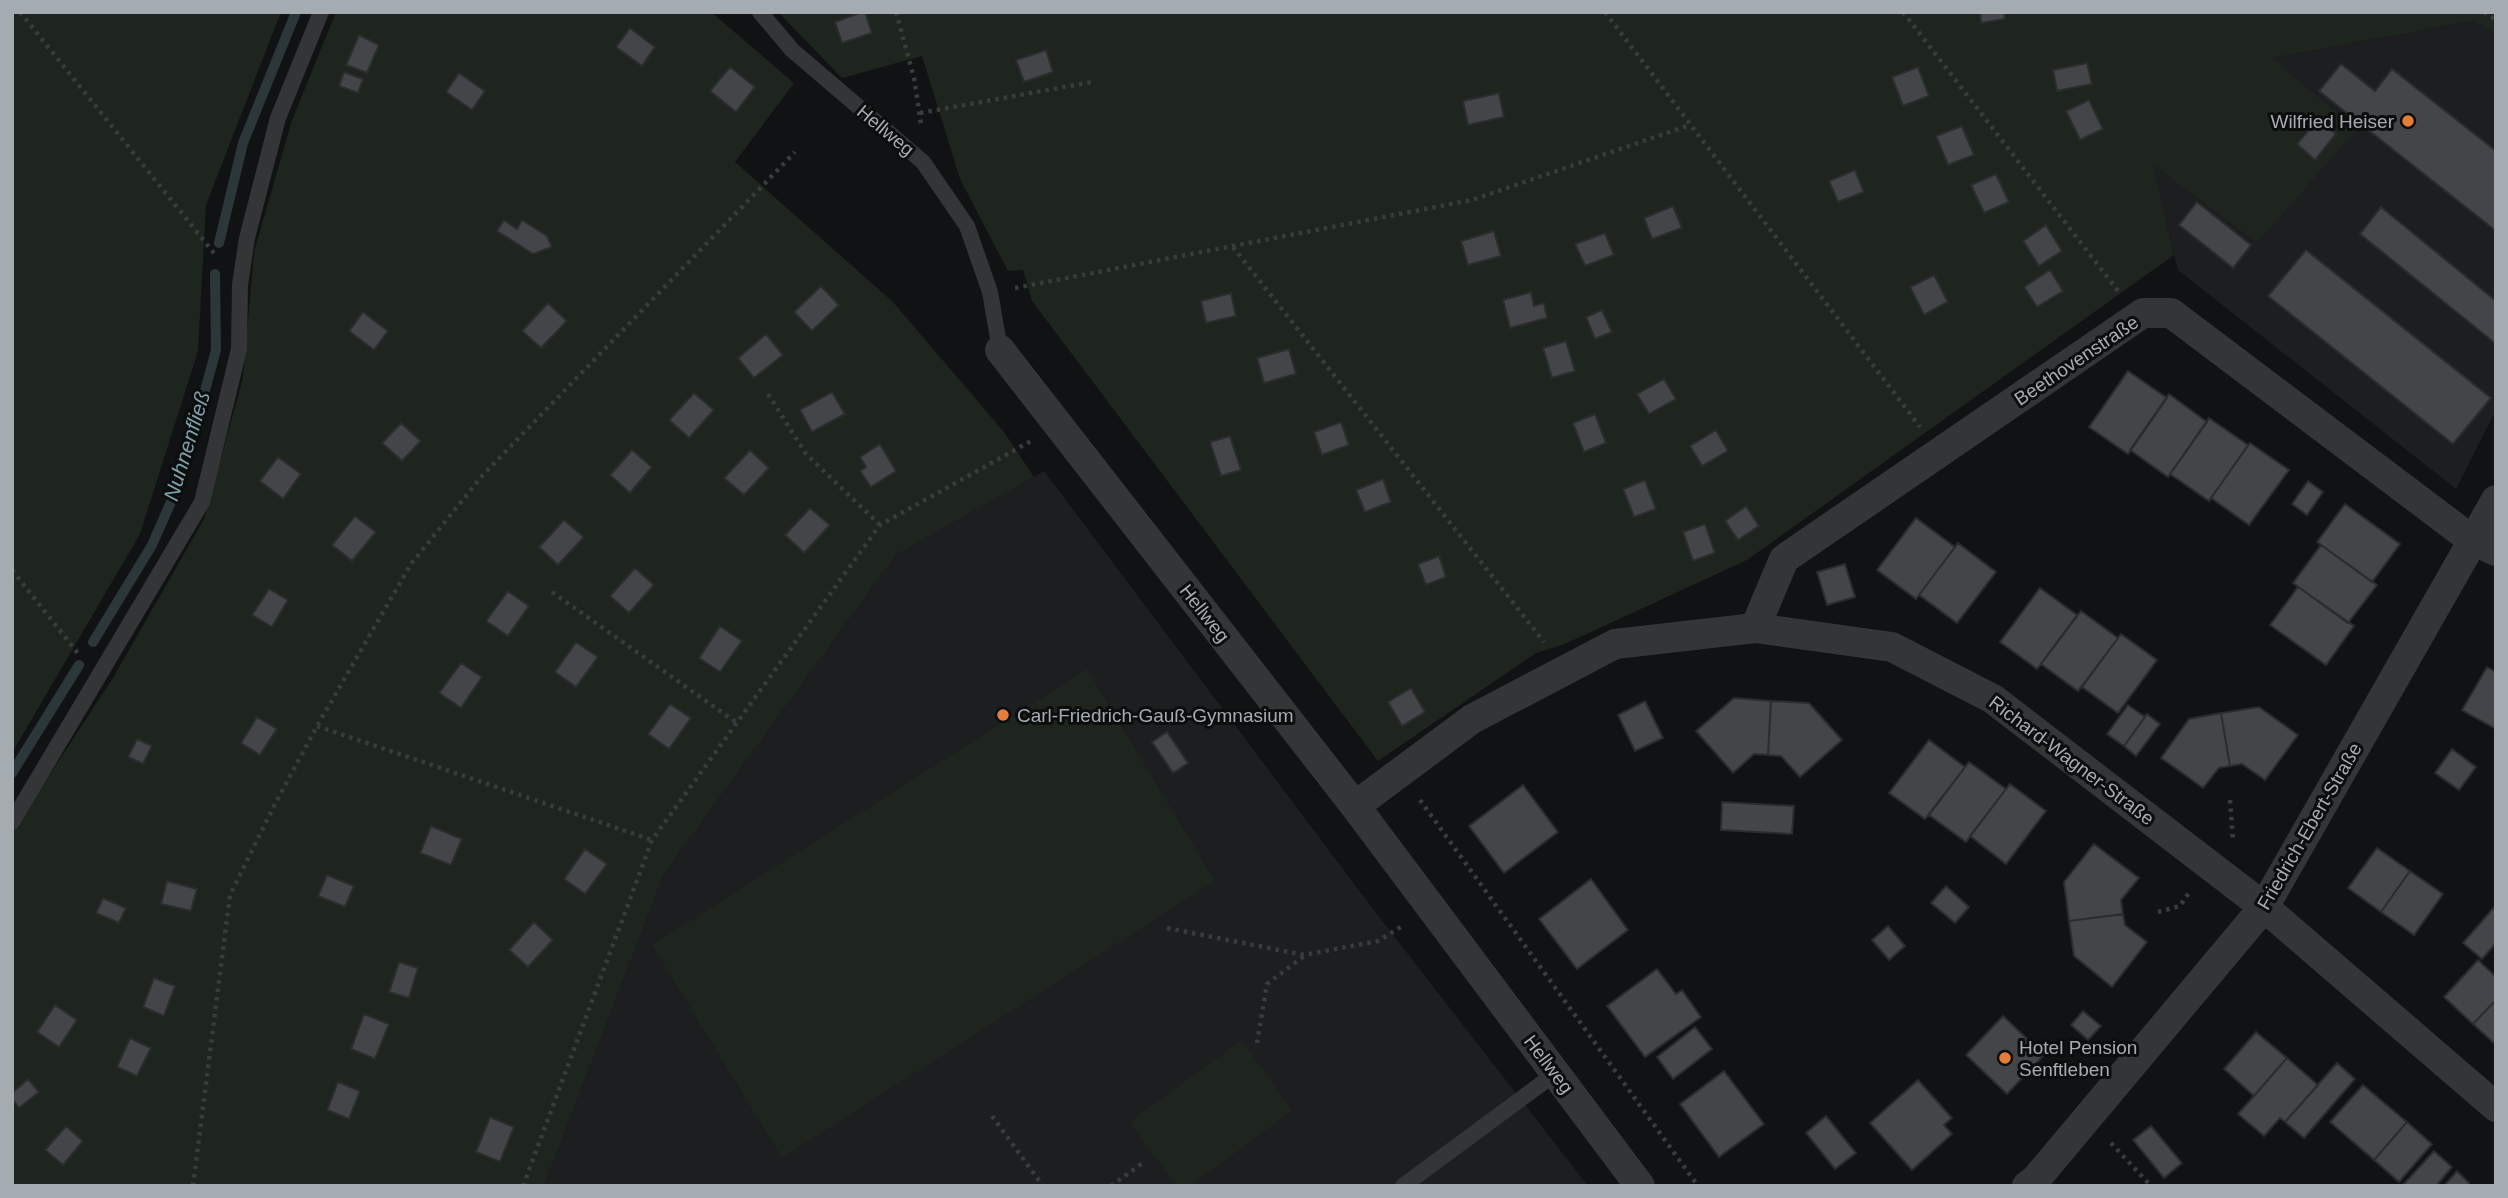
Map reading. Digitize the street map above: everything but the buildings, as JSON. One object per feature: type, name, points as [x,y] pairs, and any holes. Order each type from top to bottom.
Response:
[{"type":"street","name":"Beethovenstraße","points":[[1755,628],[1784,559],[2143,313],[2171,313],[2484,545]]},
{"type":"street","name":"Hellweg","points":[[1000,350],[1354,806],[1640,1186]]},
{"type":"street","name":"Friedrich-Ebert-Straße","points":[[2027,1186],[2036,1179],[2264,907],[2484,545],[2496,500]]},
{"type":"street","name":"Richard-Wagner-Straße","points":[[1354,806],[1472,719],[1615,644],[1755,628],[1892,647],[1993,699],[2264,907],[2496,1107]]},
{"type":"lane","points":[[12,822],[202,502],[239,349],[240,285],[247,238],[278,118],[321,12]]},
{"type":"lane","name":"Hellweg","points":[[760,12],[792,50],[923,162],[967,226],[990,292],[1000,350]]},
{"type":"lane","points":[[1404,1186],[1556,1073]]},
{"type":"path","points":[[20,12],[240,285]]},
{"type":"path","points":[[896,12],[914,78],[920,113],[923,162]]},
{"type":"path","points":[[1605,12],[1940,453]]},
{"type":"path","points":[[1903,12],[2138,317]]},
{"type":"path","points":[[2484,12],[2495,18]]},
{"type":"path","points":[[920,113],[1092,82]]},
{"type":"path","points":[[990,292],[1472,200],[1690,125]]},
{"type":"path","points":[[193,1186],[230,895],[317,726],[411,564],[482,476],[795,152]]},
{"type":"path","points":[[1233,247],[1566,670]]},
{"type":"path","points":[[768,394],[806,454],[880,525]]},
{"type":"path","points":[[523,1186],[652,841],[880,525],[1059,425]]},
{"type":"path","points":[[12,570],[97,678]]},
{"type":"path","points":[[552,592],[737,723]]},
{"type":"path","points":[[317,726],[652,841]]},
{"type":"path","points":[[1418,796],[1698,1186]]},
{"type":"path","points":[[2158,912],[2180,906],[2194,885]]},
{"type":"path","points":[[1167,929],[1304,956],[1378,941],[1432,908]]},
{"type":"path","points":[[1257,1043],[1267,984],[1304,956]]},
{"type":"path","points":[[992,1116],[1043,1186]]},
{"type":"path","points":[[2087,1118],[2151,1186]]},
{"type":"path","points":[[1111,1186],[1144,1161]]},
{"type":"shaded area","points":[[12,12],[281,12],[206,205],[198,351],[140,534],[12,753]]},
{"type":"shaded area","points":[[336,12],[711,12],[794,83],[735,162],[893,302],[1004,432],[1034,477],[896,555],[664,874],[544,1186],[12,1186],[12,832],[113,678],[204,519],[243,378],[254,252],[292,120]]},
{"type":"shaded area","points":[[778,12],[2496,12],[2496,35],[2474,21],[2271,58],[2357,129],[2257,243],[2153,165],[2174,255],[1747,560],[1565,644],[1536,653],[1378,761],[1032,301],[1023,270],[1008,271],[960,179],[922,56],[842,78]]},
{"type":"shaded area","points":[[2474,21],[2496,35],[2496,410],[2456,489],[2178,270],[2152,164],[2257,243],[2270,58]]},
{"type":"shaded area","name":"Carl-Friedrich-Gauß-Gymnasium","points":[[1044,471],[1376,913],[1588,1186],[544,1186],[664,874],[896,555]]},
{"type":"shaded area","points":[[1087,669],[1215,881],[782,1158],[652,945]]},
{"type":"shaded area","points":[[1242,1040],[1292,1111],[1190,1186],[1177,1186],[1129,1122]]},
{"type":"waterway","name":"Nuhnenfließ","points":[[219,243],[243,143],[296,12]]},
{"type":"waterway","name":"Nuhnenfließ","points":[[93,642],[152,545],[181,479],[216,350],[215,274]]},
{"type":"waterway","name":"Nuhnenfließ","points":[[12,773],[79,665]]},
{"type":"place","name":"Wilfried Heiser","points":[[2408,121]]},
{"type":"place","name":"Carl-Friedrich-Gauß-Gymnasium","points":[[1003,715]]},
{"type":"place","name":"Hotel Pension Senftleben","points":[[2005,1058]]}]
